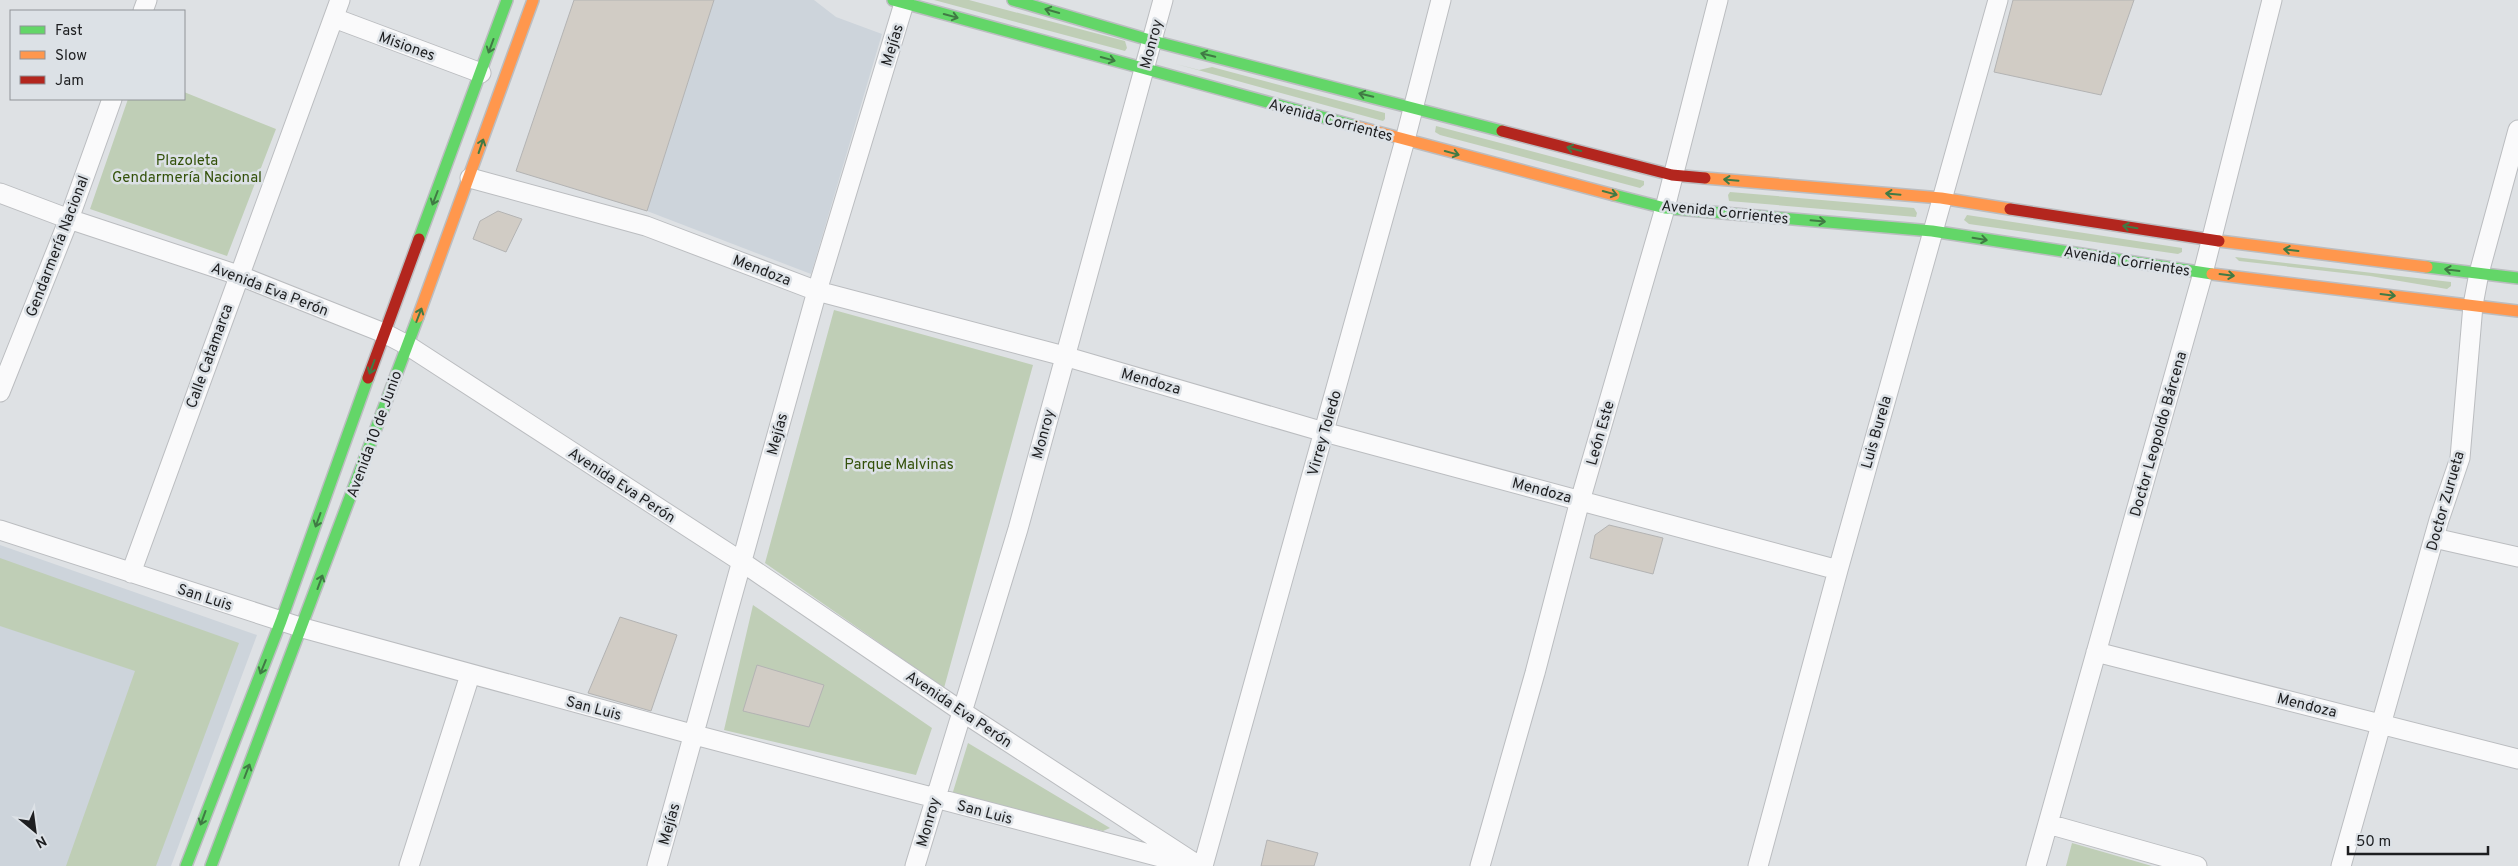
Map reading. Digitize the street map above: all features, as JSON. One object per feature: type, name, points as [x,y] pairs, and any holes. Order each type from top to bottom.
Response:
[{"type":"street","name":"Calle Catamarca","points":[[131,573],[238,275],[340,0]]},
{"type":"street","name":"Avenida 10 de Junio","points":[[186,866],[281,621],[384,333],[508,0]]},
{"type":"street","name":"Avenida 10 de Junio","points":[[211,866],[303,628],[470,178],[533,0]]},
{"type":"street","name":"Avenida Corrientes","points":[[1013,0],[1153,41],[1672,175],[1941,198],[2210,240],[2518,278]]},
{"type":"street","name":"Monroy","points":[[915,866],[1018,528],[1163,0]]},
{"type":"street","name":"Virrey Toledo","points":[[1203,866],[1405,140],[1441,0]]},
{"type":"street","name":"León Este","points":[[1480,866],[1535,673],[1581,501],[1665,208],[1718,0]]},
{"type":"street","name":"Luis Burela","points":[[1758,866],[1941,198],[1998,0]]},
{"type":"street","name":"Doctor Leopoldo Bárcena","points":[[2036,866],[2203,272],[2272,0]]},
{"type":"street","name":"Avenida Corrientes","points":[[901,1],[1405,140],[1665,208],[1932,231],[2203,272],[2518,311]]},
{"type":"street","name":"Mejías","points":[[657,866],[817,291],[901,1]]},
{"type":"street","name":"Misiones","points":[[334,18],[481,73]]},
{"type":"street","name":"Gendarmería Nacional","points":[[0,392],[5,366],[69,219],[112,100]]},
{"type":"street","name":"Doctor Zurueta","points":[[2341,866],[2434,538],[2460,458],[2474,305],[2479,274],[2518,130]]},
{"type":"street","name":"Mendoza","points":[[470,178],[646,226],[817,291],[1064,356],[1324,432],[1838,570]]},
{"type":"street","name":"Avenida Eva Perón","points":[[0,193],[69,219],[238,275],[384,333],[742,562],[961,711],[1199,866]]},
{"type":"street","name":"San Luis","points":[[0,530],[303,628],[470,675],[934,799],[1194,866]]},
{"type":"street","points":[[2434,538],[2518,557]]},
{"type":"street","name":"Mendoza","points":[[2096,652],[2518,759]]},
{"type":"street","points":[[409,866],[470,675]]},
{"type":"street","points":[[2048,824],[2197,866]]},
{"type":"shaded area","points":[[714,0],[814,0],[836,17],[882,34],[811,274],[647,211]]},
{"type":"shaded area","points":[[0,545],[257,635],[171,866],[0,866]]},
{"type":"green space","points":[[934,0],[969,0],[1125,41],[1127,48],[1125,51]]},
{"type":"green space","points":[[1176,64],[1199,70],[1212,67],[1385,113],[1385,119],[1383,121]]},
{"type":"green space","name":"Plazoleta Gendarmería Nacional","points":[[185,92],[276,129],[227,256],[90,209],[128,100],[185,100]]},
{"type":"green space","points":[[1436,126],[1644,181],[1644,185],[1640,188],[1440,135],[1435,132]]},
{"type":"green space","points":[[1730,192],[1914,208],[1917,213],[1916,217],[1729,201],[1728,195]]},
{"type":"green space","points":[[1967,215],[2182,248],[2182,252],[2178,254],[1969,224],[1964,220]]},
{"type":"green space","points":[[2235,257],[2451,282],[2451,286],[2447,289],[2370,276],[2239,261]]},
{"type":"green space","name":"Parque Malvinas","points":[[834,310],[1033,365],[944,688],[765,563]]},
{"type":"green space","points":[[0,558],[239,643],[156,866],[66,866],[135,671],[0,626]]},
{"type":"green space","points":[[753,605],[932,728],[916,775],[724,730]]},
{"type":"green space","points":[[968,743],[1110,828],[1103,831],[952,795]]},
{"type":"green space","points":[[2072,843],[2152,866],[2066,866]]},
{"type":"building","points":[[574,0],[714,0],[647,211],[516,171]]},
{"type":"building","points":[[2013,0],[2134,0],[2101,95],[1994,72]]},
{"type":"building","points":[[498,211],[522,219],[506,252],[473,239],[480,221]]},
{"type":"building","points":[[1609,525],[1663,538],[1653,574],[1590,558],[1595,535]]},
{"type":"building","points":[[620,617],[677,635],[651,711],[588,693]]},
{"type":"building","points":[[757,665],[824,685],[809,727],[743,711]]},
{"type":"building","points":[[1267,840],[1318,853],[1314,866],[1261,866]]},
{"type":"traffic: fast","points":[[419,239],[507,0]]},
{"type":"traffic: fast","points":[[893,0],[1355,126]]},
{"type":"traffic: fast","points":[[1013,0],[1153,41],[1502,131]]},
{"type":"traffic: fast","points":[[1614,195],[1665,208],[1932,231],[2212,274]]},
{"type":"traffic: fast","points":[[2427,267],[2518,278]]},
{"type":"traffic: fast","points":[[211,866],[418,317]]},
{"type":"traffic: fast","points":[[186,866],[281,621],[368,378]]},
{"type":"traffic: slow","points":[[418,317],[533,0]]},
{"type":"traffic: slow","points":[[1355,126],[1614,195]]},
{"type":"traffic: slow","points":[[1705,178],[1941,198],[2010,209]]},
{"type":"traffic: slow","points":[[2219,241],[2427,267]]},
{"type":"traffic: slow","points":[[2212,274],[2518,311]]},
{"type":"traffic: jam","points":[[1502,131],[1672,175],[1705,178]]},
{"type":"traffic: jam","points":[[2010,209],[2219,241]]},
{"type":"traffic: jam","points":[[368,378],[419,239]]}]
